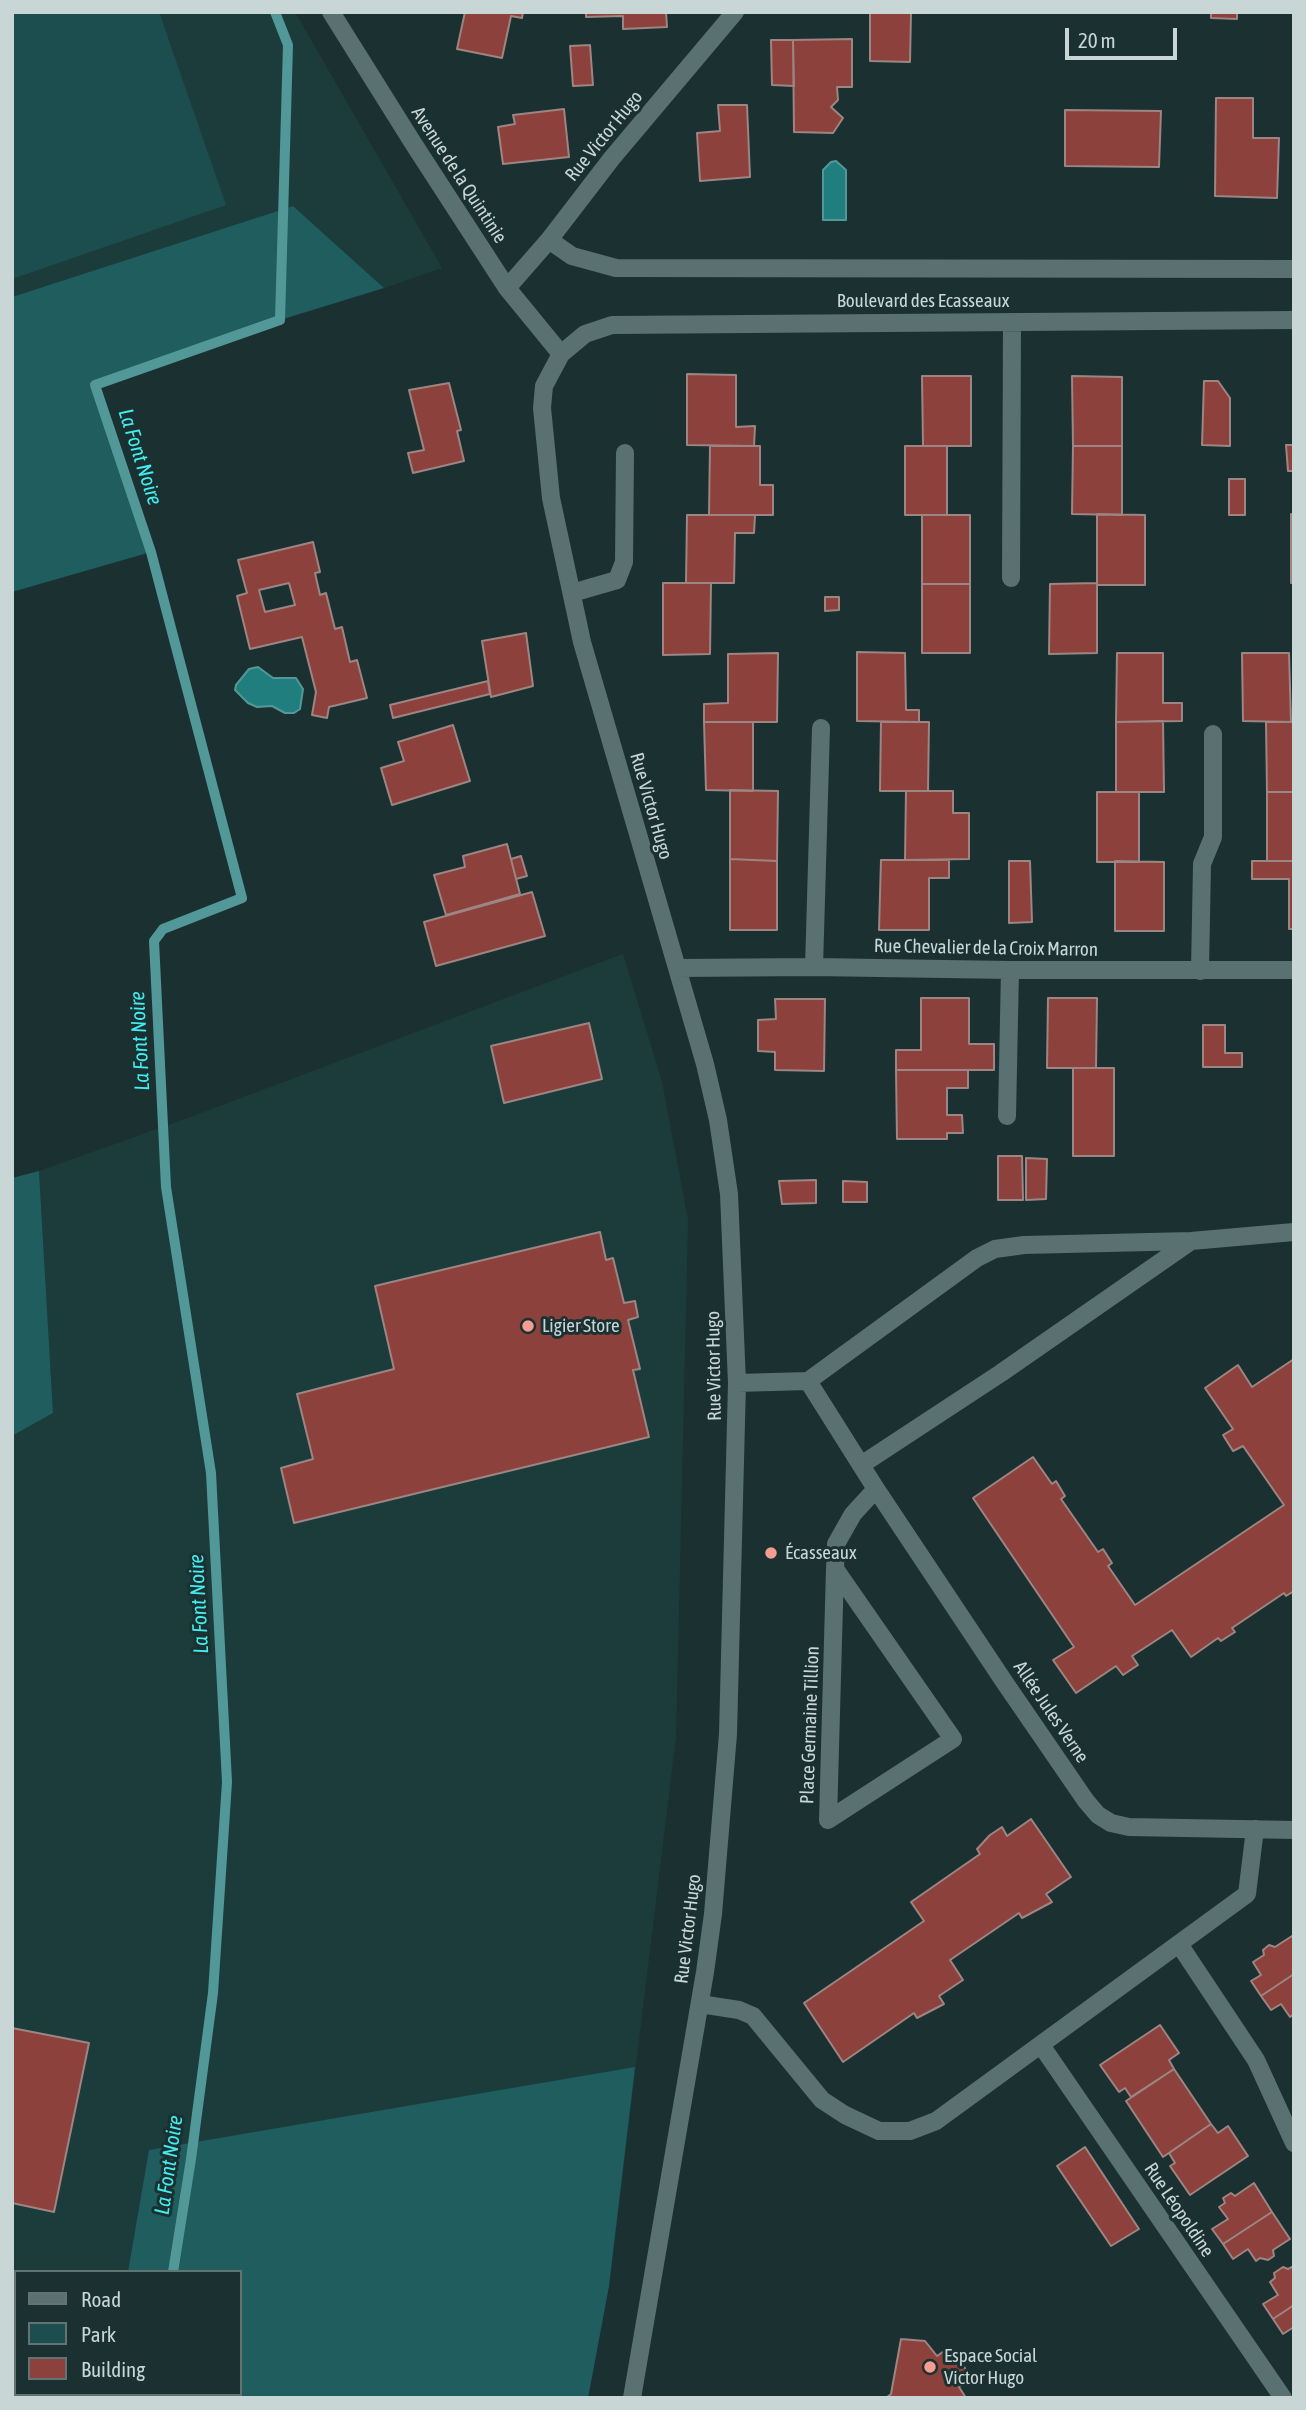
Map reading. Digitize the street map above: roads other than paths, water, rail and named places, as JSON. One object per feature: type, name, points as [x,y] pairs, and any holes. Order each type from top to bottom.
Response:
[{"type":"street","name":"Avenue de la Quintinie","points":[[331,12],[508,288],[561,354]]},
{"type":"street","name":"Rue Victor Hugo","points":[[508,288],[612,158],[735,12]]},
{"type":"street","points":[[549,240],[572,256],[616,268],[1294,269]]},
{"type":"street","name":"Boulevard des Ecasseaux","points":[[561,354],[585,334],[612,325],[1294,320]]},
{"type":"street","points":[[1011,578],[1012,322]]},
{"type":"street","name":"Rue Victor Hugo","points":[[561,354],[544,386],[542,408],[551,498],[582,642],[705,1064],[718,1120],[729,1194],[737,1383],[728,1734],[713,1914],[632,2398]]},
{"type":"street","points":[[572,593],[617,580],[624,562],[625,453]]},
{"type":"street","points":[[814,967],[821,728]]},
{"type":"street","points":[[1200,971],[1202,864],[1213,837],[1213,734]]},
{"type":"street","name":"Rue Chevalier de la Croix Marron","points":[[677,968],[1294,970]]},
{"type":"street","points":[[1007,1116],[1010,970]]},
{"type":"street","points":[[737,1383],[808,1381],[977,1258],[995,1249],[1024,1245],[1191,1241],[1294,1232]]},
{"type":"street","points":[[862,1465],[1001,1373],[1191,1241]]},
{"type":"street","name":"Allée Jules Verne","points":[[808,1381],[876,1489],[1063,1768],[1098,1815],[1111,1823],[1129,1827],[1294,1830]]},
{"type":"street","name":"Place Germaine Tillion","points":[[835,1569],[953,1739],[828,1820],[835,1569],[836,1544],[853,1514],[876,1489]]},
{"type":"street","points":[[700,2004],[739,2010],[753,2016],[822,2100],[845,2115],[879,2131],[910,2131],[936,2121],[1247,1894],[1255,1829]]},
{"type":"street","points":[[1179,1944],[1256,2060],[1294,2143]]},
{"type":"street","name":"Rue Léopoldine","points":[[1041,2045],[1283,2398]]},
{"type":"waterway","name":"La Font Noire","points":[[173,2270],[213,1993],[227,1782],[211,1473],[166,1187],[154,941],[163,929],[242,898],[151,552],[95,385],[280,320],[288,45],[275,12]]},
{"type":"place","name":"Ligier Store","points":[[528,1326]]},
{"type":"place","name":"Écasseaux","points":[[771,1553]]},
{"type":"place","name":"Espace Social Victor Hugo","points":[[930,2367]]}]
